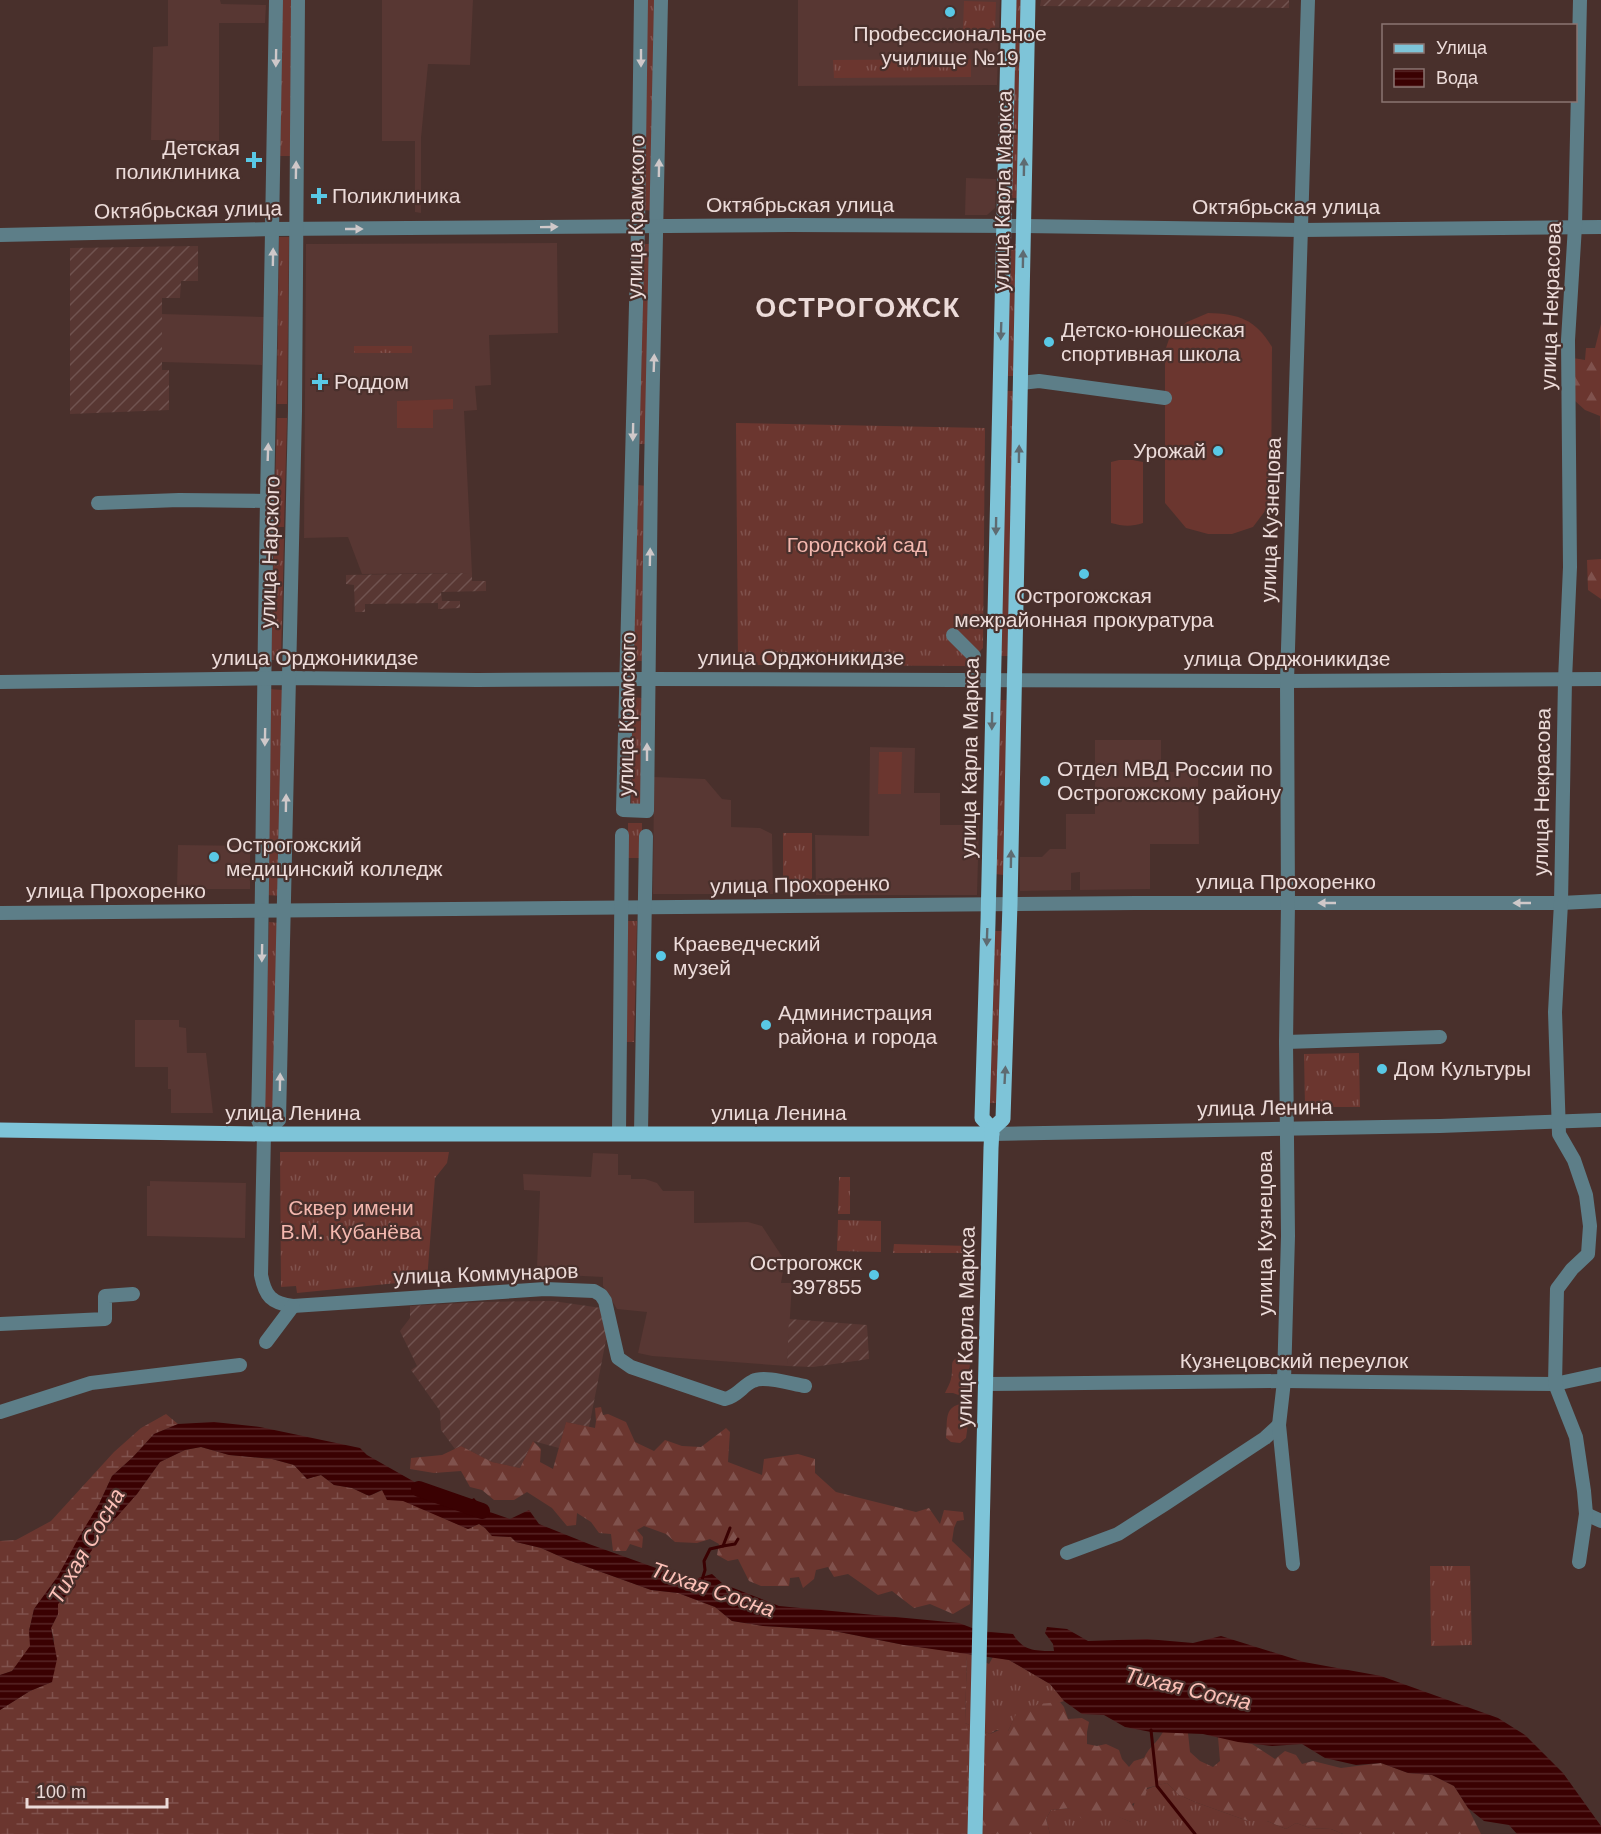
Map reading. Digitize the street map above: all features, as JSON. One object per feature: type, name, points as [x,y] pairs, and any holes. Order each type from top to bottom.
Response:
[{"type":"main road","name":"улица Карла Маркса","points":[[975,1834],[992,1131],[982,1118],[1009,0]]},
{"type":"main road","name":"улица Карла Маркса","points":[[992,1131],[1003,1119],[1010,904],[1028,0]]},
{"type":"main road","points":[[999,383],[1021,383]]},
{"type":"main road","name":"улица Ленина","points":[[0,1130],[264,1134],[992,1131]]},
{"type":"street","name":"улица Нарского","points":[[276,0],[258,1120],[264,1134],[261,1275],[264,1288],[269,1296],[280,1304],[293,1306]]},
{"type":"street","name":"улица Нарского","points":[[264,1134],[279,1120],[295,411],[298,0]]},
{"type":"street","name":"улица Крамского","points":[[641,0],[628,679],[623,810],[647,811],[651,470],[658,226],[661,0]]},
{"type":"street","name":"улица Кузнецова","points":[[1293,1564],[1279,1425],[1284,1381],[1288,1236],[1286,1128],[1287,681],[1308,0]]},
{"type":"street","name":"улица Некрасова","points":[[1579,1562],[1586,1514],[1576,1437],[1555,1384],[1557,1289],[1572,1269],[1594,1256],[1586,1195],[1574,1160],[1559,1134],[1556,1012],[1570,555],[1568,340],[1575,226],[1580,0]]},
{"type":"street","name":"Октябрьская улица","points":[[0,235],[273,229],[790,225],[1301,230],[1601,226]]},
{"type":"street","points":[[1021,383],[1039,381],[1165,398]]},
{"type":"street","points":[[632,470],[651,470]]},
{"type":"street","points":[[98,503],[179,500],[267,501]]},
{"type":"street","points":[[953,635],[974,656]]},
{"type":"street","name":"улица Орджоникидзе","points":[[0,682],[266,678],[1287,681],[1601,679]]},
{"type":"street","points":[[619,1133],[622,835]]},
{"type":"street","points":[[641,1133],[646,836]]},
{"type":"street","name":"улица Прохоренко","points":[[0,913],[1601,901]]},
{"type":"street","points":[[1286,1042],[1440,1037]]},
{"type":"street","name":"улица Ленина","points":[[992,1131],[1286,1128],[1601,1120]]},
{"type":"street","name":"улица Коммунаров","points":[[293,1306],[545,1289],[594,1291],[601,1294],[605,1301],[618,1358],[631,1367],[725,1399],[738,1394],[753,1381],[764,1378],[805,1386]]},
{"type":"street","points":[[0,1324],[105,1319],[105,1296],[133,1294]]},
{"type":"street","points":[[266,1342],[293,1306]]},
{"type":"street","points":[[0,1412],[91,1383],[240,1365]]},
{"type":"street","name":"Кузнецовский переулок","points":[[985,1384],[1284,1381],[1555,1384],[1601,1374]]},
{"type":"street","points":[[1067,1553],[1127,1528],[1245,1451],[1279,1425]]},
{"type":"street","points":[[1586,1514],[1601,1521]]},
{"type":"shaded area","points":[[168,0],[220,0],[221,4],[266,5],[265,23],[219,23],[219,141],[151,140],[153,47],[168,46]]},
{"type":"shaded area","points":[[382,0],[473,0],[470,65],[428,64],[421,138],[421,213],[415,212],[415,141],[382,141]]},
{"type":"shaded area","points":[[798,0],[1000,0],[997,85],[798,86]]},
{"type":"shaded area","points":[[1041,0],[1289,0],[1289,8],[1040,6]]},
{"type":"shaded area","points":[[966,178],[996,179],[995,208],[987,215],[965,215]]},
{"type":"shaded area","points":[[557,243],[558,333],[489,335],[491,385],[475,386],[477,410],[464,411],[472,573],[362,574],[348,537],[304,538],[306,244]]},
{"type":"shaded area","points":[[198,246],[198,281],[181,281],[180,298],[162,298],[162,370],[169,370],[169,410],[70,414],[70,248]]},
{"type":"shaded area","points":[[162,314],[264,317],[262,365],[162,362]]},
{"type":"shaded area","points":[[472,573],[472,581],[486,581],[486,591],[441,592],[442,601],[460,601],[460,608],[438,609],[438,603],[365,604],[365,612],[355,612],[354,585],[346,584],[346,575]]},
{"type":"shaded area","points":[[1095,740],[1161,740],[1161,772],[1198,772],[1199,844],[1150,844],[1150,889],[1080,890],[1080,872],[1071,873],[1071,890],[1020,891],[1020,857],[1042,857],[1050,849],[1066,849],[1066,814],[1095,814]]},
{"type":"shaded area","points":[[870,747],[915,748],[914,793],[940,793],[940,825],[979,825],[977,895],[816,895],[815,835],[869,836]]},
{"type":"shaded area","points":[[654,777],[705,779],[722,799],[731,800],[731,827],[760,828],[772,834],[773,894],[653,894]]},
{"type":"shaded area","name":"Острогожский медицинский колледж","points":[[178,845],[250,846],[250,889],[177,889]]},
{"type":"shaded area","points":[[135,1020],[179,1020],[179,1027],[186,1028],[187,1053],[206,1053],[213,1113],[171,1113],[168,1067],[135,1067]]},
{"type":"shaded area","points":[[593,1153],[618,1154],[618,1175],[631,1175],[631,1179],[645,1179],[657,1183],[663,1191],[694,1191],[694,1223],[748,1222],[762,1226],[785,1261],[781,1283],[792,1283],[787,1366],[638,1353],[647,1312],[617,1309],[603,1286],[603,1277],[562,1275],[537,1267],[540,1191],[524,1190],[523,1174],[591,1177]]},
{"type":"shaded area","points":[[150,1181],[246,1183],[245,1238],[147,1236],[147,1186],[150,1186]]},
{"type":"shaded area","points":[[553,1301],[601,1308],[607,1340],[589,1427],[566,1422],[559,1448],[533,1441],[520,1468],[492,1462],[461,1446],[455,1449],[441,1430],[440,1411],[411,1370],[417,1366],[400,1331],[410,1318],[410,1306]]},
{"type":"shaded area","points":[[789,1319],[867,1325],[869,1359],[813,1367],[787,1366]]},
{"type":"green space","points":[[281,0],[295,0],[291,156],[279,156]]},
{"type":"green space","points":[[647,0],[657,0],[654,211],[643,210]]},
{"type":"green space","points":[[1013,0],[1022,0],[1019,198],[1009,198]]},
{"type":"green space","points":[[964,1],[996,2],[995,29],[963,29]]},
{"type":"green space","points":[[971,59],[971,77],[834,78],[833,60]]},
{"type":"green space","points":[[279,237],[289,237],[287,404],[277,404]]},
{"type":"green space","points":[[642,244],[652,244],[648,444],[639,444]]},
{"type":"green space","points":[[1007,244],[1018,244],[1015,376],[1004,376]]},
{"type":"green space","name":"Урожай","points":[[1208,313],[1229,315],[1245,320],[1259,330],[1272,347],[1271,503],[1253,527],[1232,534],[1208,534],[1186,528],[1165,503],[1165,351],[1170,336],[1187,322]]},
{"type":"green space","points":[[1601,324],[1601,447],[1600,416],[1585,410],[1574,400],[1573,358],[1585,360],[1586,348],[1595,348]]},
{"type":"green space","points":[[354,346],[412,346],[412,353],[354,353]]},
{"type":"green space","points":[[1004,391],[1015,391],[1010,656],[999,656]]},
{"type":"green space","points":[[453,399],[453,409],[433,410],[433,428],[397,428],[397,401]]},
{"type":"green space","points":[[277,418],[287,418],[284,527],[274,527]]},
{"type":"green space","name":"Городской сад","points":[[736,423],[985,428],[983,648],[965,666],[738,665]]},
{"type":"green space","points":[[1119,460],[1143,462],[1143,523],[1127,526],[1111,523],[1111,462]]},
{"type":"green space","points":[[637,485],[647,486],[643,661],[633,661]]},
{"type":"green space","points":[[274,537],[284,538],[281,660],[271,660]]},
{"type":"green space","points":[[1601,559],[1601,599],[1588,590],[1587,560]]},
{"type":"green space","points":[[268,689],[283,690],[281,896],[266,895]]},
{"type":"green space","points":[[633,697],[642,698],[641,804],[631,804]]},
{"type":"green space","points":[[997,700],[1007,700],[1004,875],[995,874]]},
{"type":"green space","points":[[879,752],[902,752],[901,794],[878,794]]},
{"type":"green space","points":[[628,823],[642,823],[642,858],[628,858]]},
{"type":"green space","points":[[783,833],[812,833],[812,893],[783,893]]},
{"type":"green space","points":[[628,921],[637,921],[634,1042],[626,1042]]},
{"type":"green space","points":[[269,922],[279,923],[274,1113],[264,1113]]},
{"type":"green space","points":[[993,931],[1004,931],[1000,1103],[989,1103]]},
{"type":"green space","points":[[1359,1053],[1360,1107],[1305,1107],[1304,1054]]},
{"type":"green space","name":"Сквер имени В.М. Кубанёва","points":[[280,1152],[449,1152],[447,1163],[435,1178],[427,1280],[297,1293],[296,1286],[281,1287]]},
{"type":"green space","points":[[839,1177],[850,1177],[850,1214],[838,1214]]},
{"type":"green space","points":[[838,1220],[881,1221],[881,1252],[837,1251]]},
{"type":"green space","points":[[894,1244],[969,1246],[969,1253],[893,1253]]},
{"type":"green space","points":[[968,1355],[970,1362],[968,1396],[945,1393],[951,1381],[952,1363],[956,1358]]},
{"type":"green space","points":[[960,1404],[967,1407],[969,1417],[966,1438],[960,1443],[951,1442],[946,1438],[947,1417],[951,1409]]},
{"type":"green space","points":[[601,1407],[603,1415],[608,1414],[626,1422],[635,1442],[654,1451],[665,1440],[682,1446],[701,1447],[726,1428],[730,1432],[728,1462],[762,1475],[764,1459],[798,1454],[815,1459],[815,1473],[836,1492],[916,1512],[929,1508],[940,1524],[944,1510],[963,1512],[964,1520],[957,1521],[952,1541],[971,1559],[970,1604],[953,1614],[930,1604],[914,1608],[892,1591],[878,1595],[848,1574],[834,1577],[828,1567],[816,1570],[814,1579],[803,1588],[799,1577],[790,1578],[789,1586],[761,1586],[749,1581],[738,1559],[728,1561],[717,1555],[719,1544],[710,1539],[697,1543],[675,1542],[666,1534],[644,1526],[637,1530],[643,1537],[642,1548],[630,1544],[626,1551],[613,1551],[611,1534],[599,1533],[591,1522],[577,1513],[576,1525],[567,1526],[552,1508],[527,1492],[514,1500],[494,1500],[482,1490],[470,1487],[461,1471],[434,1473],[410,1469],[411,1458],[442,1455],[461,1446],[492,1462],[520,1468],[533,1441],[541,1449],[540,1462],[553,1469],[566,1422],[595,1428],[595,1408]]},
{"type":"green space","points":[[166,1414],[178,1424],[154,1434],[112,1476],[99,1504],[58,1576],[34,1609],[29,1631],[31,1646],[12,1671],[0,1675],[0,1541],[16,1540],[51,1521],[114,1452],[141,1428]]},
{"type":"green space","points":[[201,1447],[229,1455],[272,1459],[294,1465],[307,1479],[321,1475],[334,1485],[352,1488],[369,1496],[383,1490],[387,1500],[403,1500],[468,1529],[479,1524],[492,1536],[511,1537],[516,1542],[541,1548],[651,1590],[678,1593],[715,1607],[732,1621],[763,1626],[829,1630],[904,1645],[967,1653],[965,1723],[969,1733],[966,1834],[0,1834],[0,1710],[30,1691],[52,1682],[54,1639],[51,1628],[58,1614],[58,1604],[73,1575],[92,1550],[94,1538],[137,1494],[160,1462],[185,1450]]},
{"type":"green space","points":[[1430,1566],[1470,1566],[1472,1645],[1431,1646]]},
{"type":"green space","points":[[967,1653],[989,1664],[993,1657],[1009,1660],[1050,1684],[1064,1701],[1049,1703],[1014,1719],[1008,1731],[996,1730],[990,1734],[965,1723]]},
{"type":"green space","points":[[1060,1702],[1068,1719],[1082,1718],[1089,1722],[1087,1744],[1097,1746],[1106,1744],[1119,1750],[1122,1759],[1129,1767],[1134,1761],[1144,1758],[1163,1732],[1188,1733],[1190,1752],[1200,1761],[1213,1767],[1220,1761],[1218,1737],[1252,1744],[1275,1759],[1285,1751],[1296,1755],[1302,1764],[1313,1761],[1341,1768],[1381,1763],[1408,1773],[1432,1775],[1454,1786],[1481,1834],[1343,1834],[1331,1829],[1310,1828],[1296,1823],[1286,1829],[1267,1821],[1248,1821],[1195,1802],[1179,1795],[1167,1783],[1147,1788],[1143,1799],[1132,1804],[1137,1814],[1131,1822],[1106,1812],[1101,1819],[1083,1820],[1070,1808],[1051,1810],[1046,1819],[1050,1834],[905,1834],[965,1723],[990,1734],[1004,1728],[1008,1731],[1020,1706],[1032,1709],[1038,1704]]},
{"type":"green space","points":[[1167,1783],[1179,1795],[1248,1821],[1267,1821],[1286,1829],[1296,1823],[1310,1828],[1331,1829],[1343,1834],[1050,1834],[1046,1819],[1051,1810],[1070,1808],[1106,1811],[1131,1822],[1134,1805],[1140,1794]]},
{"type":"water","points":[[214,1422],[260,1427],[360,1448],[367,1455],[441,1497],[463,1504],[474,1498],[484,1510],[510,1519],[529,1510],[539,1524],[589,1544],[695,1579],[712,1574],[723,1584],[779,1606],[959,1623],[980,1631],[1013,1634],[1025,1647],[1041,1651],[1054,1651],[1053,1644],[1045,1633],[1047,1627],[1067,1629],[1088,1641],[1147,1639],[1193,1643],[1221,1636],[1304,1662],[1381,1676],[1498,1718],[1525,1735],[1563,1773],[1601,1826],[1601,1834],[1517,1834],[1509,1825],[1484,1821],[1468,1808],[1454,1786],[1432,1775],[1408,1773],[1381,1763],[1356,1765],[1325,1758],[1302,1744],[1272,1746],[1238,1742],[1203,1734],[1151,1732],[1125,1727],[1104,1715],[1082,1714],[1064,1701],[1050,1684],[1009,1660],[904,1645],[829,1630],[763,1626],[732,1621],[715,1607],[678,1593],[651,1590],[541,1548],[516,1542],[511,1537],[492,1536],[479,1524],[468,1529],[403,1501],[387,1500],[382,1490],[369,1496],[352,1488],[334,1485],[321,1475],[307,1479],[294,1465],[272,1459],[229,1455],[201,1447],[185,1450],[160,1462],[137,1494],[94,1538],[92,1550],[87,1557],[89,1566],[73,1575],[76,1586],[58,1604],[58,1614],[51,1628],[57,1659],[52,1682],[30,1691],[0,1710],[0,1675],[12,1671],[30,1646],[29,1631],[34,1609],[58,1576],[99,1504],[112,1476],[154,1434],[178,1424]]},
{"type":"waterway","name":"Тихая Сосна","points":[[419,1489],[482,1511]]},
{"type":"waterway","points":[[702,1580],[705,1570],[704,1561],[710,1549],[723,1546],[730,1528]]},
{"type":"waterway","points":[[723,1546],[735,1544],[738,1539]]},
{"type":"waterway","points":[[1151,1730],[1157,1786],[1195,1834]]},
{"type":"place","name":"Профессиональное училище №19","points":[[950,12]]},
{"type":"place","name":"Детская поликлиника","points":[[254,160]]},
{"type":"place","name":"Поликлиника","points":[[319,196]]},
{"type":"place","name":"Детско-юношеская спортивная школа","points":[[1049,342]]},
{"type":"place","name":"Роддом","points":[[320,382]]},
{"type":"place","name":"Урожай","points":[[1218,451]]},
{"type":"place","name":"Острогожская межрайонная прокуратура","points":[[1084,574]]},
{"type":"place","name":"Отдел МВД России по Острогожскому району","points":[[1045,781]]},
{"type":"place","name":"Острогожский медицинский колледж","points":[[214,857]]},
{"type":"place","name":"Краеведческий музей","points":[[661,956]]},
{"type":"place","name":"Администрация района и города","points":[[766,1025]]},
{"type":"place","name":"Дом Культуры","points":[[1382,1069]]},
{"type":"place","name":"Острогожск 397855","points":[[874,1275]]},
{"type":"district","name":"ОСТРОГОЖСК","points":[[858,308]]}]
